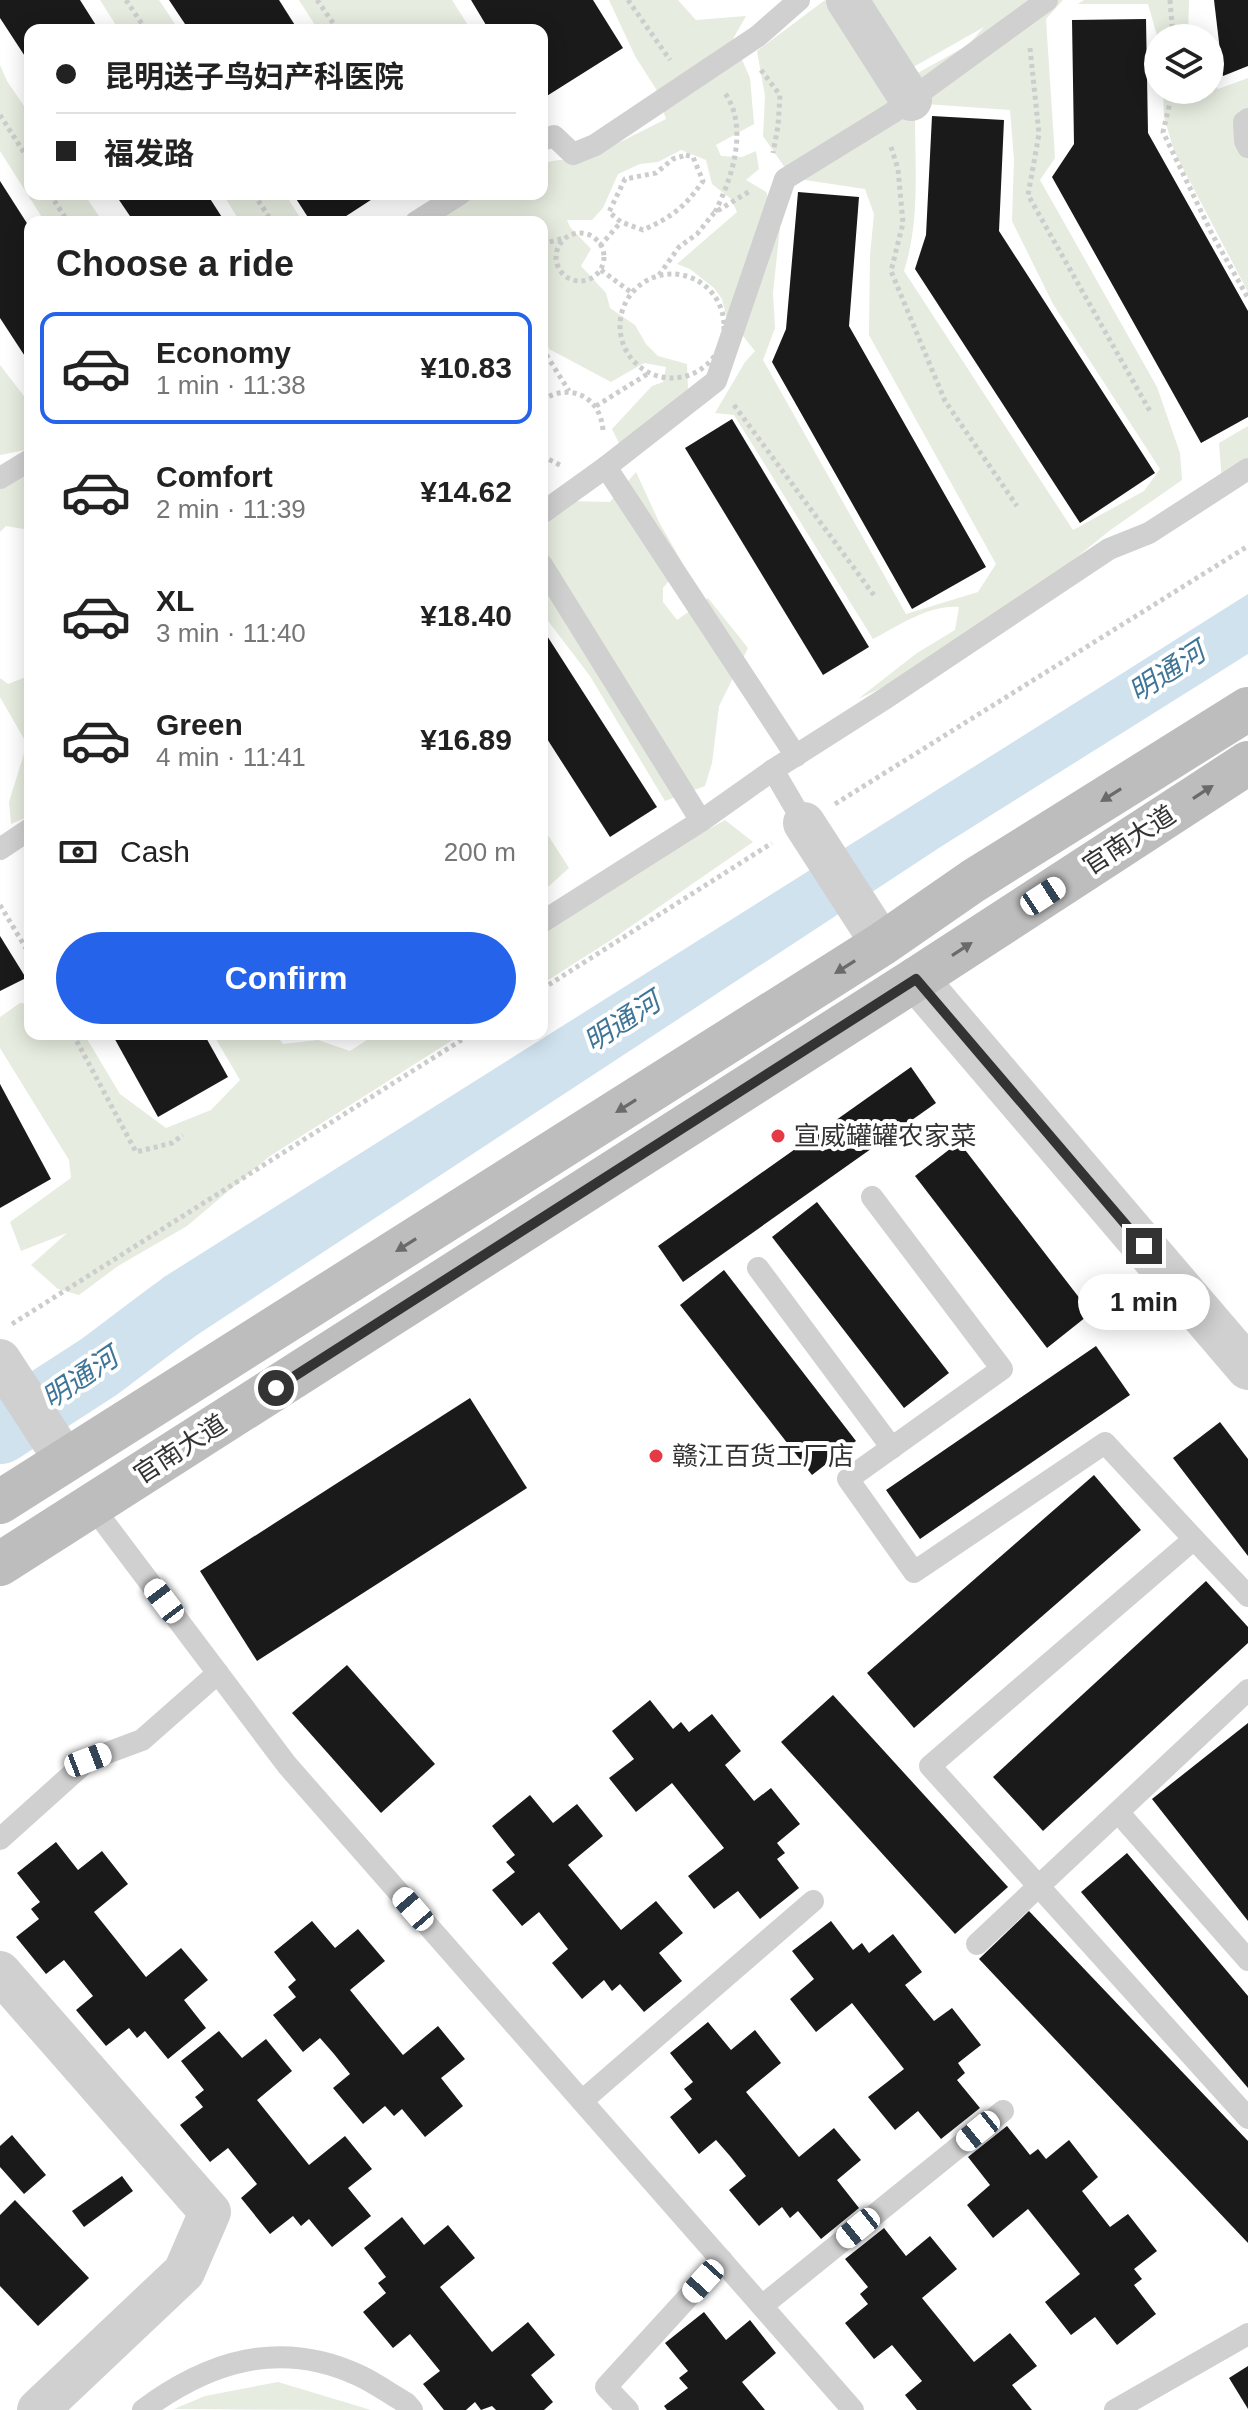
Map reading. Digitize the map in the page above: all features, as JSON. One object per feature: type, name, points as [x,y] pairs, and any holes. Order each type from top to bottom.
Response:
[{"type":"main road","name":"官南大道","points":[[0,1502],[1248,709]]},
{"type":"main road","name":"官南大道","points":[[0,1564],[916,979],[1248,763]]},
{"type":"street","points":[[847,0],[896,109]]},
{"type":"street","points":[[804,823],[882,944]]},
{"type":"street","points":[[916,979],[1248,1368]]},
{"type":"street","points":[[0,1360],[65,1460]]},
{"type":"street","points":[[0,1972],[210,2212],[184,2272],[38,2410]]},
{"type":"lane","points":[[548,138],[554,136],[573,154],[595,145],[744,45],[799,0]]},
{"type":"lane","points":[[548,509],[716,381],[785,179],[896,109],[1047,0]]},
{"type":"lane","points":[[1248,119],[1244,122],[1248,147]]},
{"type":"lane","points":[[425,216],[451,200]]},
{"type":"lane","points":[[0,478],[24,464]]},
{"type":"lane","points":[[606,467],[796,756]]},
{"type":"lane","points":[[548,918],[701,821],[773,770],[1109,549],[1149,533],[1248,469]]},
{"type":"lane","points":[[548,575],[701,821]]},
{"type":"lane","points":[[773,770],[804,823]]},
{"type":"lane","points":[[0,849],[24,833]]},
{"type":"lane","points":[[872,1197],[1002,1369],[848,1479],[914,1572],[1105,1443],[1248,1596]]},
{"type":"lane","points":[[758,1268],[892,1448]]},
{"type":"lane","points":[[92,1506],[287,1765],[853,2410]]},
{"type":"lane","points":[[1194,1539],[930,1766],[1248,2118]]},
{"type":"lane","points":[[0,1839],[88,1760],[142,1740],[218,1673]]},
{"type":"lane","points":[[977,1944],[1248,1690]]},
{"type":"lane","points":[[1118,1812],[1248,1960]]},
{"type":"lane","points":[[582,2101],[813,1901]]},
{"type":"lane","points":[[762,2306],[1003,2111]]},
{"type":"lane","points":[[628,2410],[606,2387],[722,2260]]},
{"type":"lane","points":[[1126,2407],[1248,2334]]},
{"type":"lane","points":[[143,2410],[170,2390],[238,2360],[295,2356],[357,2374],[406,2403],[412,2410]]},
{"type":"path","points":[[126,0],[142,24]]},
{"type":"path","points":[[317,0],[334,24]]},
{"type":"path","points":[[628,0],[654,39]]},
{"type":"path","points":[[1170,0],[1172,24]]},
{"type":"path","points":[[1027,15],[1039,134],[1028,195],[1151,413]]},
{"type":"path","points":[[744,45],[780,95],[771,160]]},
{"type":"path","points":[[658,276],[679,247],[697,234],[714,213],[728,185],[738,128],[731,101],[709,69]]},
{"type":"path","points":[[1170,104],[1163,132],[1212,234],[1248,298]]},
{"type":"path","points":[[896,109],[903,223],[891,271],[945,401],[1017,506]]},
{"type":"path","points":[[0,115],[24,153]]},
{"type":"path","points":[[686,155],[693,157],[703,181],[687,204],[664,221],[643,230],[621,222],[609,212],[625,179],[656,173],[673,159],[686,155]]},
{"type":"path","points":[[714,213],[759,185]]},
{"type":"path","points":[[600,246],[621,222]]},
{"type":"path","points":[[548,243],[581,233],[600,246],[603,254],[601,270],[588,280],[565,277],[557,264],[557,249],[567,238]]},
{"type":"path","points":[[601,270],[632,293]]},
{"type":"path","points":[[676,274],[693,278],[707,287],[718,301],[724,332],[720,348],[710,362],[697,372],[665,378],[635,362],[625,347],[621,330],[622,312],[632,293],[658,276],[676,274]]},
{"type":"path","points":[[548,357],[570,392]]},
{"type":"path","points":[[596,406],[649,372]]},
{"type":"path","points":[[716,381],[876,598]]},
{"type":"path","points":[[548,396],[570,392],[587,397],[602,417],[601,442]]},
{"type":"path","points":[[548,459],[561,465],[573,465]]},
{"type":"path","points":[[548,985],[1248,546]]},
{"type":"path","points":[[0,905],[24,945]]},
{"type":"path","points":[[76,1040],[136,1152],[172,1143],[183,1135]]},
{"type":"path","points":[[0,1332],[462,1040]]},
{"type":"shaded area","points":[[100,0],[159,0],[175,24],[115,24]]},
{"type":"shaded area","points":[[299,0],[452,0],[467,24],[314,24]]},
{"type":"shaded area","points":[[609,0],[678,0],[696,20],[746,16],[733,39],[750,78],[754,124],[716,145],[721,156],[742,157],[756,151],[759,169],[746,180],[766,192],[780,227],[773,293],[775,328],[763,360],[906,614],[978,592],[996,564],[869,335],[874,214],[865,189],[798,179],[898,116],[915,117],[915,214],[904,271],[1073,530],[1144,491],[1160,469],[1053,304],[1012,221],[1014,159],[1010,110],[925,104],[907,79],[968,45],[984,27],[901,74],[857,0],[1063,0],[1046,19],[1055,158],[1040,180],[1157,387],[1180,453],[1182,480],[1109,531],[1061,570],[884,687],[858,699],[917,653],[955,630],[959,607],[926,612],[873,639],[734,415],[715,413],[745,362],[755,351],[728,324],[722,299],[714,288],[690,269],[677,264],[737,212],[731,199],[712,184],[706,160],[681,150],[658,162],[640,164],[618,174],[603,208],[592,220],[567,220],[591,249],[581,266],[606,293],[610,308],[635,325],[646,344],[658,356],[687,364],[688,389],[620,445],[612,429],[652,386],[663,382],[666,367],[644,363],[611,382],[549,349],[548,216],[413,216],[436,200],[548,200],[548,162],[590,154],[666,119],[656,89],[635,56]]},
{"type":"shaded area","points":[[825,0],[902,100],[788,172],[763,136],[765,96],[757,51]]},
{"type":"shaded area","points":[[1084,0],[1189,0],[1188,24],[1154,24],[1148,4],[1078,4]]},
{"type":"shaded area","points":[[0,65],[24,106],[24,189],[0,151]]},
{"type":"shaded area","points":[[1248,78],[1248,292],[1174,151],[1164,117],[1164,104],[1224,104],[1224,87]]},
{"type":"shaded area","points":[[31,200],[88,200],[99,216],[41,216]]},
{"type":"shaded area","points":[[227,200],[289,200],[299,216],[236,216]]},
{"type":"shaded area","points":[[0,365],[24,396],[24,450],[0,455]]},
{"type":"shaded area","points":[[1248,426],[1248,461],[1222,482],[1219,443]]},
{"type":"shaded area","points":[[24,455],[24,529],[6,526],[0,532],[0,467]]},
{"type":"shaded area","points":[[636,472],[683,564],[663,588],[663,602],[677,620],[708,598],[748,648],[719,706],[712,763],[705,786],[665,801],[590,676],[548,621],[548,522],[571,501],[610,502]]},
{"type":"shaded area","points":[[0,678],[8,684],[24,678],[24,739],[0,697]]},
{"type":"shaded area","points":[[24,754],[24,819],[11,824],[9,802]]},
{"type":"shaded area","points":[[725,820],[753,842],[548,980],[548,926]]},
{"type":"shaded area","points":[[548,835],[569,868],[548,886]]},
{"type":"shaded area","points":[[24,1003],[24,1040],[88,1040],[120,1094],[166,1128],[211,1110],[240,1080],[217,1040],[280,1040],[283,1044],[318,1040],[350,1051],[367,1040],[453,1040],[270,1156],[187,1226],[118,1266],[79,1295],[58,1289],[31,1265],[67,1233],[21,1251],[10,1222],[71,1178],[69,1160],[0,1048],[0,1017]]},
{"type":"shaded area","points":[[278,2382],[371,2410],[174,2409],[205,2396]]},
{"type":"water","points":[[1248,594],[1248,654],[942,846],[200,1333],[117,1392],[84,1340],[164,1277],[540,1040],[548,1040],[548,1035]]},
{"type":"building","points":[[0,0],[80,0],[95,24],[24,24],[24,55],[0,18]]},
{"type":"building","points":[[169,0],[279,0],[294,24],[185,24]]},
{"type":"building","points":[[471,0],[593,0],[623,48],[548,95],[548,24],[485,24]]},
{"type":"building","points":[[1214,0],[1248,0],[1248,66],[1224,76],[1224,24],[1217,24]]},
{"type":"building","points":[[1146,19],[1144,104],[1147,104],[1148,133],[1248,311],[1248,417],[1201,443],[1052,177],[1074,144],[1072,20]]},
{"type":"building","points":[[932,116],[1004,120],[999,231],[1155,473],[1080,523],[915,269],[926,235]]},
{"type":"building","points":[[0,181],[24,219],[24,355],[0,318]]},
{"type":"building","points":[[798,192],[859,197],[849,326],[986,567],[912,609],[772,362],[786,329]]},
{"type":"building","points":[[119,200],[211,200],[221,216],[130,216]]},
{"type":"building","points":[[297,200],[371,200],[346,216],[307,216]]},
{"type":"building","points":[[732,419],[869,647],[823,675],[685,448]]},
{"type":"building","points":[[548,637],[657,807],[610,837],[548,740]]},
{"type":"building","points":[[0,936],[24,979],[0,991]]},
{"type":"building","points":[[115,1040],[207,1040],[228,1077],[158,1117]]},
{"type":"building","points":[[911,1067],[936,1103],[683,1282],[658,1246]]},
{"type":"building","points":[[0,1084],[51,1179],[0,1208]]},
{"type":"building","points":[[959,1142],[1091,1313],[1047,1348],[915,1176]]},
{"type":"building","points":[[817,1202],[949,1373],[904,1408],[772,1237]]},
{"type":"building","points":[[724,1270],[856,1441],[812,1475],[680,1305]]},
{"type":"building","points":[[1096,1346],[1130,1395],[920,1539],[886,1490]]},
{"type":"building","points":[[470,1398],[527,1488],[257,1661],[200,1571]]},
{"type":"building","points":[[1220,1422],[1248,1459],[1248,1556],[1173,1458]]},
{"type":"building","points":[[1094,1475],[1141,1530],[914,1728],[867,1673]]},
{"type":"building","points":[[1206,1581],[1248,1627],[1248,1643],[1043,1831],[993,1777]]},
{"type":"building","points":[[347,1665],[435,1764],[381,1813],[292,1713]]},
{"type":"building","points":[[833,1695],[1008,1887],[955,1934],[781,1742]]},
{"type":"building","points":[[650,1700],[673,1729],[681,1722],[689,1732],[712,1714],[741,1751],[725,1765],[754,1801],[771,1788],[800,1824],[777,1843],[785,1853],[777,1859],[799,1888],[760,1919],[738,1891],[714,1909],[688,1876],[724,1848],[672,1783],[636,1812],[609,1778],[634,1759],[612,1731]]},
{"type":"building","points":[[1248,1723],[1248,1921],[1152,1799]]},
{"type":"building","points":[[530,1795],[553,1823],[577,1804],[603,1836],[568,1865],[621,1930],[656,1901],[683,1933],[659,1953],[682,1981],[644,2012],[620,1984],[612,1991],[604,1980],[582,1999],[552,1963],[568,1949],[539,1912],[522,1926],[492,1890],[515,1872],[506,1862],[515,1855],[492,1826]]},
{"type":"building","points":[[56,1842],[78,1870],[102,1851],[128,1884],[94,1912],[146,1977],[181,1948],[208,1980],[184,2000],[206,2028],[168,2059],[145,2031],[137,2038],[129,2028],[106,2046],[76,2010],[93,1996],[64,1960],[46,1974],[16,1937],[39,1919],[31,1909],[40,1902],[17,1873]]},
{"type":"building","points":[[1127,1853],[1248,1996],[1248,2088],[1081,1892]]},
{"type":"building","points":[[1029,1911],[1248,2141],[1248,2243],[979,1959]]},
{"type":"building","points":[[312,1921],[335,1948],[358,1929],[385,1961],[350,1990],[403,2055],[438,2026],[465,2059],[441,2078],[463,2106],[425,2137],[402,2109],[394,2116],[385,2106],[363,2124],[333,2088],[350,2074],[334,2054],[320,2038],[303,2052],[273,2015],[296,1997],[288,1987],[296,1980],[274,1952]]},
{"type":"building","points":[[831,1921],[853,1950],[862,1943],[869,1953],[893,1934],[922,1972],[905,1985],[934,2021],[952,2008],[981,2045],[958,2063],[965,2073],[957,2080],[980,2108],[941,2139],[918,2111],[895,2130],[868,2097],[904,2069],[852,2003],[816,2032],[790,1999],[814,1979],[792,1951]]},
{"type":"building","points":[[708,2022],[731,2050],[755,2030],[781,2063],[746,2092],[799,2157],[834,2128],[861,2160],[837,2180],[859,2208],[821,2239],[798,2211],[790,2218],[782,2207],[759,2226],[729,2190],[746,2176],[730,2156],[716,2140],[699,2154],[670,2117],[692,2099],[684,2089],[693,2082],[670,2053]]},
{"type":"building","points":[[219,2031],[242,2058],[266,2039],[292,2071],[257,2100],[309,2165],[345,2136],[372,2169],[348,2188],[371,2216],[332,2247],[309,2219],[301,2226],[293,2216],[270,2234],[241,2198],[257,2184],[228,2148],[210,2162],[180,2125],[203,2107],[195,2097],[204,2090],[181,2061]]},
{"type":"building","points":[[1007,2126],[1030,2155],[1038,2149],[1046,2159],[1069,2140],[1098,2177],[1082,2191],[1110,2227],[1128,2214],[1157,2251],[1134,2269],[1142,2279],[1134,2285],[1156,2314],[1117,2345],[1095,2317],[1071,2335],[1045,2302],[1080,2274],[1028,2209],[993,2238],[967,2205],[990,2185],[968,2157]]},
{"type":"building","points":[[12,2135],[46,2175],[24,2194],[0,2167],[0,2146]]},
{"type":"building","points":[[122,2176],[133,2191],[84,2227],[72,2211]]},
{"type":"building","points":[[15,2200],[89,2278],[38,2326],[0,2286],[0,2215]]},
{"type":"building","points":[[402,2217],[424,2245],[448,2225],[475,2258],[440,2287],[492,2352],[528,2322],[555,2355],[531,2375],[553,2402],[544,2410],[496,2410],[492,2406],[481,2410],[475,2402],[466,2410],[444,2410],[423,2384],[440,2371],[410,2334],[393,2348],[363,2312],[386,2293],[378,2283],[386,2277],[364,2248]]},
{"type":"building","points":[[884,2228],[906,2256],[930,2236],[957,2269],[922,2298],[974,2362],[1010,2333],[1037,2366],[1012,2385],[1032,2410],[917,2410],[905,2395],[922,2381],[892,2345],[874,2359],[845,2323],[868,2304],[860,2294],[868,2287],[845,2259]]},
{"type":"building","points":[[704,2312],[726,2340],[750,2320],[776,2353],[742,2382],[765,2410],[667,2410],[664,2406],[688,2388],[679,2378],[688,2371],[665,2343]]},
{"type":"building","points":[[1248,2366],[1248,2409],[1229,2378]]},
{"type":"waterway","name":"明通河","points":[[0,1431],[99,1367],[172,1312]]},
{"type":"place","name":"宣威罐罐农家菜","points":[[778,1136]]},
{"type":"place","name":"赣江百货工厂店","points":[[656,1456]]},
{"type":"route","points":[[276,1388],[916,979],[1144,1246]]}]
